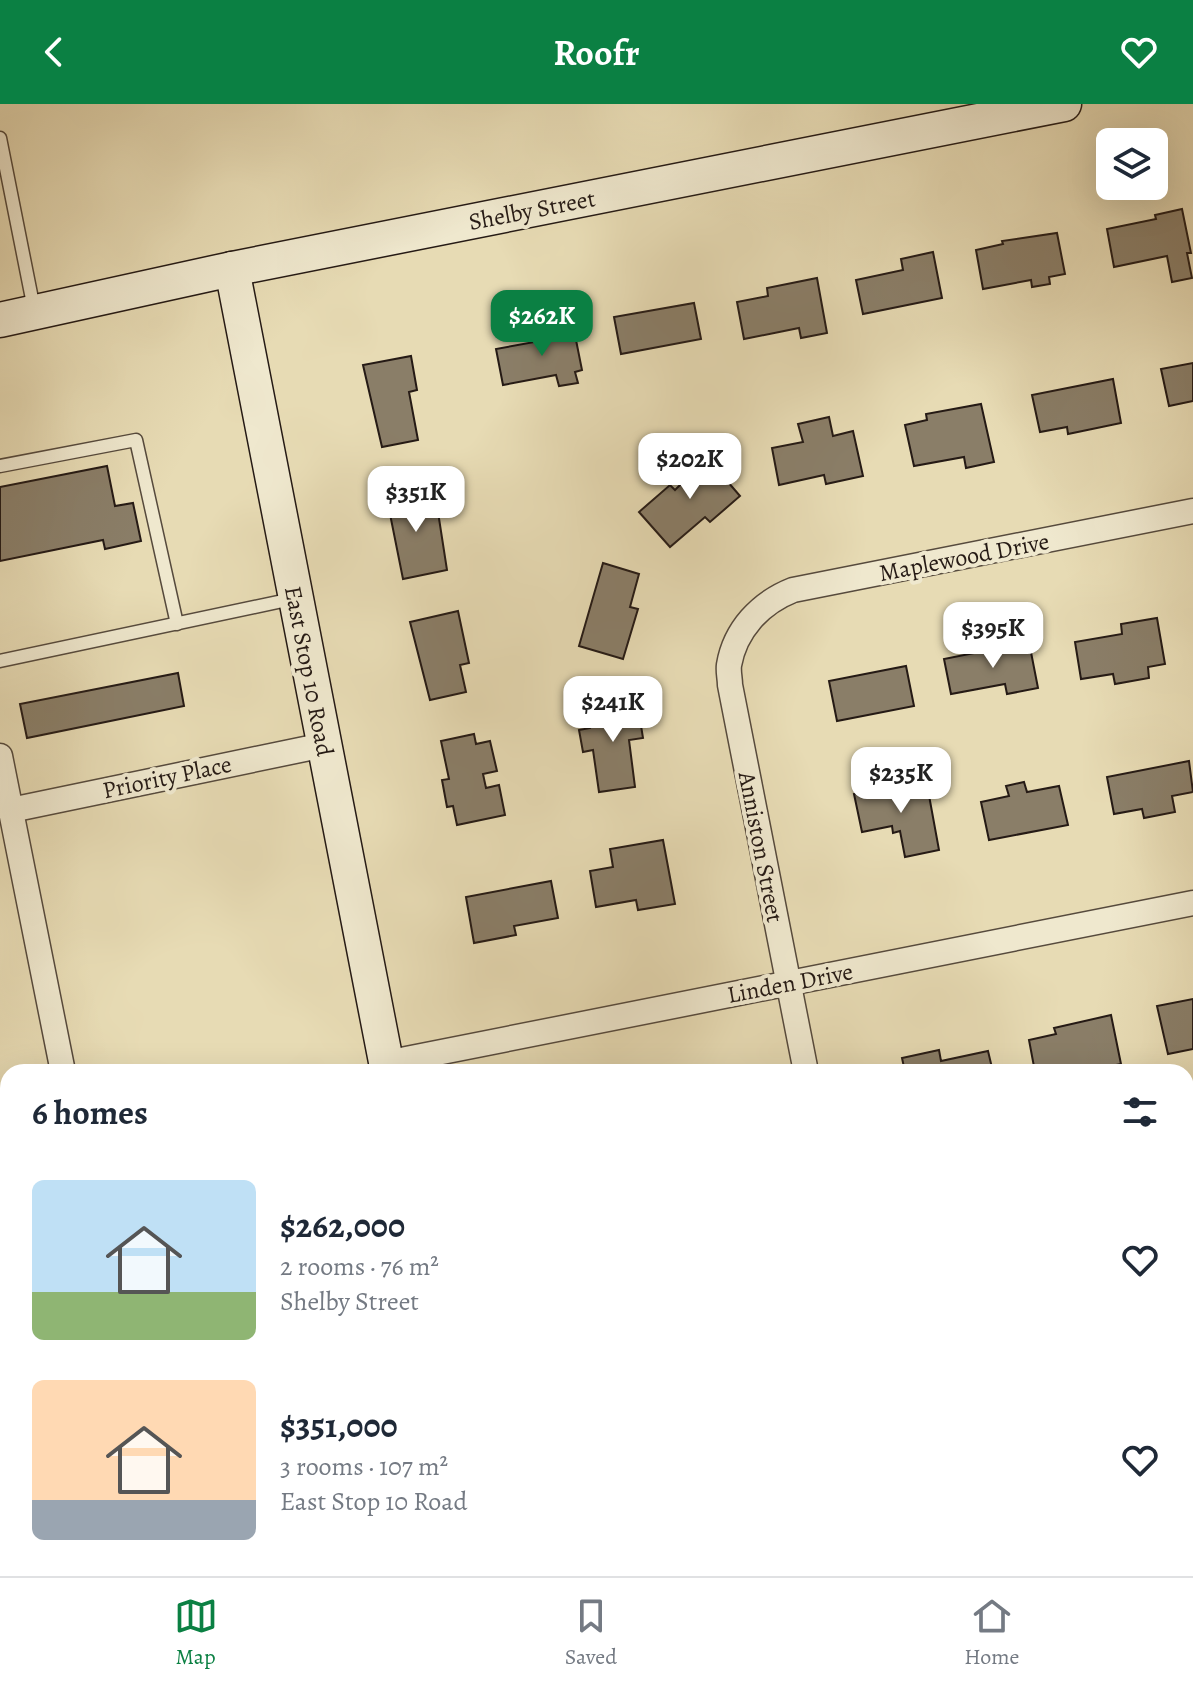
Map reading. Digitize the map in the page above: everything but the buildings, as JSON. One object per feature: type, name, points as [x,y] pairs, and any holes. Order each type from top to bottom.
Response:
[{"type":"street","name":"Shelby Street","points":[[0,320],[232,269],[1064,104]]},
{"type":"street","name":"East Stop 10 Road","points":[[232,269],[386,1064]]},
{"type":"street","name":"Maplewood Drive","points":[[746,624],[768,603],[793,590],[1193,511]]},
{"type":"street","name":"Anniston Street","points":[[746,624],[729,664],[730,685],[804,1064]]},
{"type":"street","name":"Priority Place","points":[[11,810],[324,745]]},
{"type":"street","points":[[0,756],[61,1064]]},
{"type":"street","name":"Linden Drive","points":[[401,1064],[1193,903]]},
{"type":"lane","points":[[0,138],[35,312]]},
{"type":"lane","points":[[0,466],[136,440],[177,624]]},
{"type":"lane","points":[[0,661],[296,599]]}]
